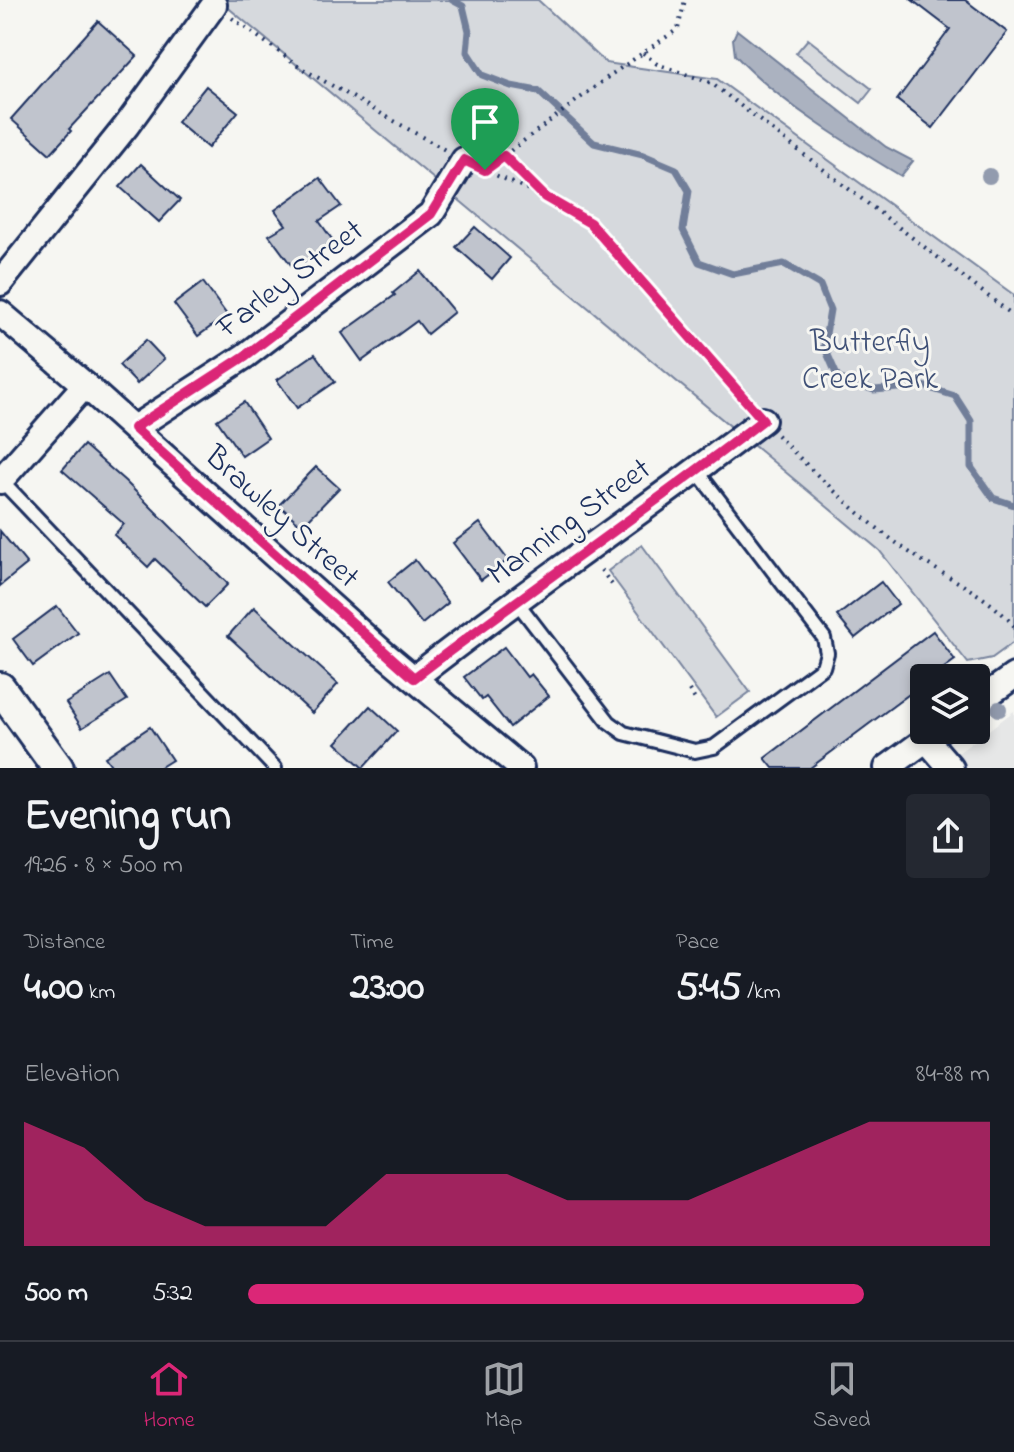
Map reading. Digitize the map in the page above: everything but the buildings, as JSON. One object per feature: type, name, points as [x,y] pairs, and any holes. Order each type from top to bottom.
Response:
[{"type":"street","points":[[0,283],[127,125],[214,5]]},
{"type":"street","name":"Farley Street","points":[[134,428],[245,356],[431,214],[474,165]]},
{"type":"street","name":"Brawley Street","points":[[0,313],[414,678],[521,768]]},
{"type":"street","points":[[0,480],[85,385]]},
{"type":"street","name":"Manning Street","points":[[414,678],[763,420]]},
{"type":"street","points":[[990,693],[1014,676]]},
{"type":"street","points":[[0,688],[58,768]]},
{"type":"street","points":[[887,768],[920,744]]},
{"type":"street","points":[[938,744],[951,768]]},
{"type":"lane","points":[[516,601],[609,722],[624,733],[695,751],[714,747],[823,667],[827,653],[824,638],[697,471]]},
{"type":"lane","points":[[0,480],[275,768]]},
{"type":"path","points":[[474,165],[504,156],[612,74],[678,29],[685,0]]},
{"type":"path","points":[[214,5],[303,69],[474,165],[545,197],[590,223],[763,420],[830,486],[913,555],[999,609],[1014,626]]},
{"type":"path","points":[[643,53],[657,64],[711,83],[1014,316]]},
{"type":"path","points":[[504,156],[545,197]]},
{"type":"path","points":[[601,570],[613,586]]},
{"type":"path","points":[[689,690],[696,701]]},
{"type":"shaded area","points":[[737,30],[886,147],[913,161],[901,176],[814,121],[772,89],[735,55],[733,39]]},
{"type":"shaded area","points":[[1014,711],[1014,768],[965,768],[954,756],[970,744],[990,744],[990,729]]},
{"type":"green space","name":"Butterfly Creek Park","points":[[219,0],[538,0],[606,63],[717,79],[1014,295],[1014,642],[992,658],[968,663],[879,550]]},
{"type":"green space","points":[[808,39],[872,89],[861,103],[796,53]]},
{"type":"green space","points":[[642,545],[750,692],[716,717],[608,571]]},
{"type":"waterway","points":[[452,0],[463,6],[469,31],[467,52],[482,75],[511,86],[538,91],[594,143],[643,155],[676,169],[689,191],[683,230],[699,262],[733,274],[784,264],[820,285],[830,310],[824,346],[838,378],[874,390],[923,386],[955,396],[971,421],[971,467],[993,498],[1014,505]]},
{"type":"route","points":[[504,156],[545,197],[590,223],[763,420],[641,512],[476,629],[414,678],[134,428],[245,356],[431,214],[464,160],[485,170],[504,156]]}]
